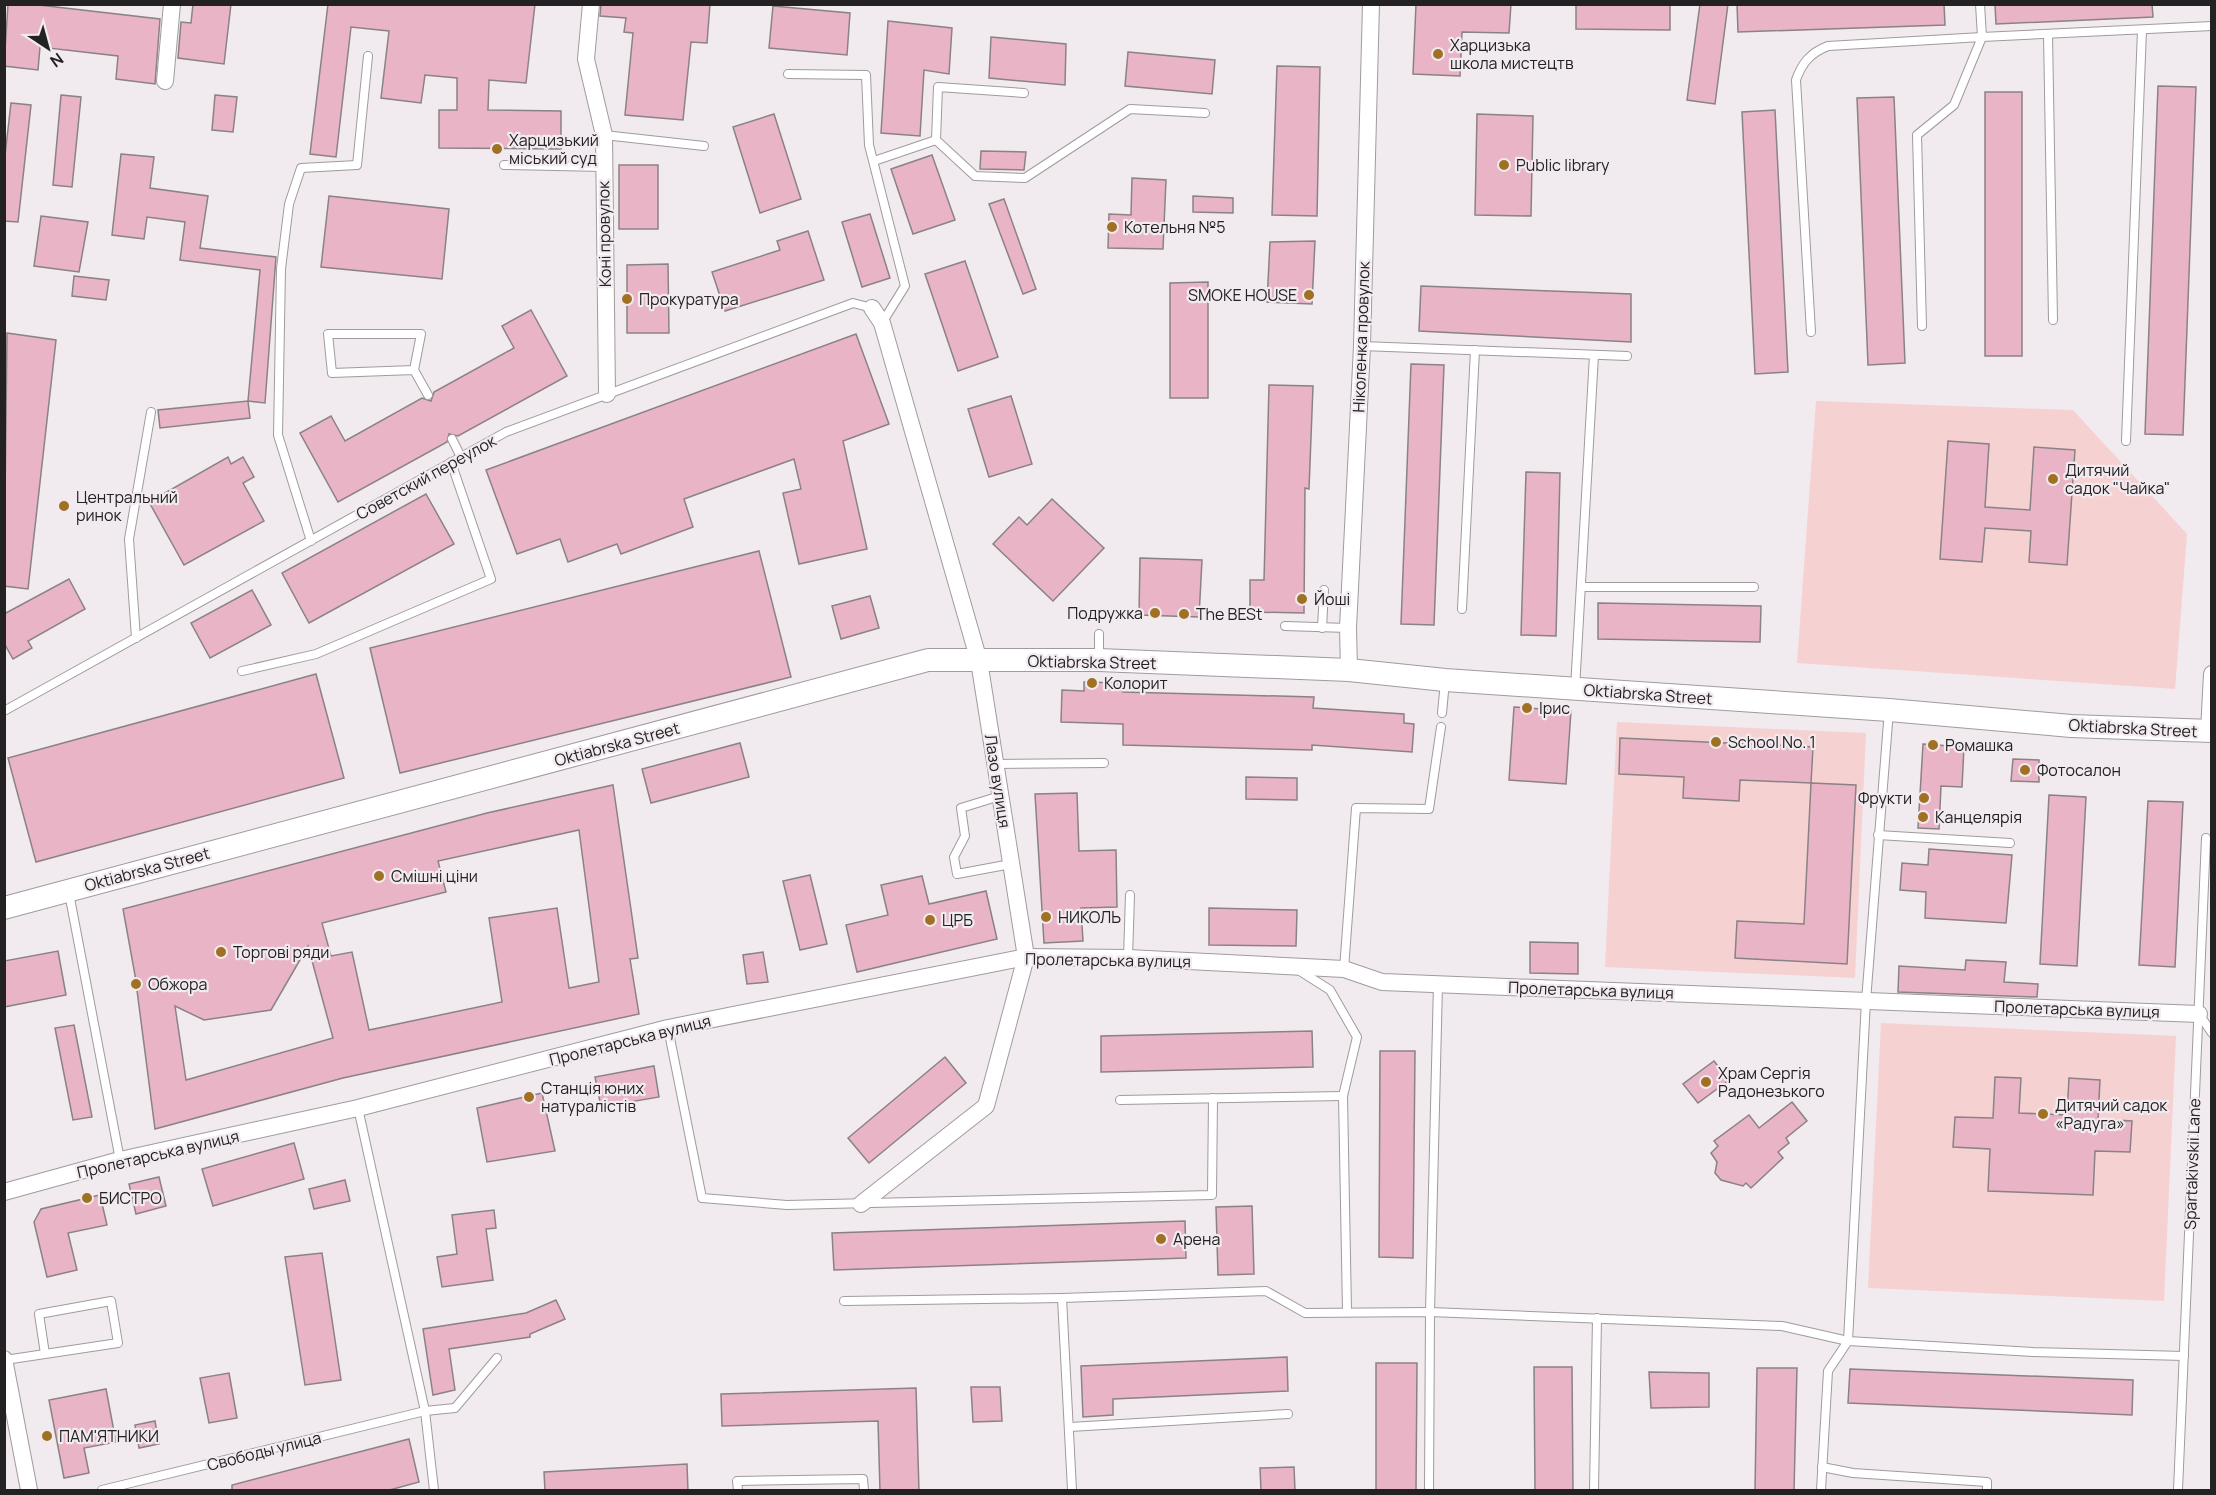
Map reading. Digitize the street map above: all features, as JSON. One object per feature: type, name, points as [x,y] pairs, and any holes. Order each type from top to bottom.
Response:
[{"type":"main road","name":"Oktiabrska Street","points":[[4,908],[928,660],[1098,660],[1349,670],[1444,680],[1888,710],[2071,726],[2210,732]]},
{"type":"street","points":[[165,81],[172,4]]},
{"type":"street","name":"Коні провулок","points":[[591,4],[586,59],[604,135],[607,393]]},
{"type":"street","name":"Ніколенка провулок","points":[[1349,670],[1348,628],[1362,346],[1371,4]]},
{"type":"street","name":"Лазо вулиця","points":[[861,1204],[986,1106],[1026,957],[979,661],[882,323],[872,308]]},
{"type":"street","points":[[2210,732],[2211,674]]},
{"type":"street","name":"Пролетарська вулиця","points":[[4,1192],[120,1160],[358,1108],[668,1028],[1026,957],[1128,958],[1344,969],[1382,982],[2199,1014]]},
{"type":"street","points":[[5,1359],[29,1491]]},
{"type":"lane","points":[[1922,326],[1917,135],[1954,105],[1982,37],[1980,4]]},
{"type":"lane","points":[[1811,332],[1796,80],[1800,69],[1816,51],[1828,46],[2211,26]]},
{"type":"lane","points":[[2126,441],[2142,30]]},
{"type":"lane","points":[[2048,34],[2053,320]]},
{"type":"lane","points":[[311,541],[278,435],[282,258],[289,204],[301,168],[357,165],[368,56]]},
{"type":"lane","points":[[788,74],[866,75],[869,145],[905,286],[882,323]]},
{"type":"lane","points":[[1024,93],[938,87],[936,140],[975,176],[1026,178],[1130,109],[1205,113]]},
{"type":"lane","points":[[604,135],[704,146]]},
{"type":"lane","points":[[874,161],[936,140]]},
{"type":"lane","points":[[504,165],[603,167]]},
{"type":"lane","name":"Советский переулок","points":[[4,711],[506,432],[853,303],[872,308]]},
{"type":"lane","points":[[414,370],[332,373],[328,334],[421,334],[414,370],[428,395]]},
{"type":"lane","points":[[1362,346],[1627,356]]},
{"type":"lane","points":[[1462,609],[1475,350]]},
{"type":"lane","points":[[1575,689],[1594,355]]},
{"type":"lane","points":[[136,638],[129,539],[151,412]]},
{"type":"lane","points":[[452,439],[461,457]]},
{"type":"lane","points":[[242,671],[316,654],[491,579],[451,462]]},
{"type":"lane","points":[[1581,587],[1754,587]]},
{"type":"lane","points":[[1322,627],[1324,590]]},
{"type":"lane","points":[[1286,626],[1348,628]]},
{"type":"lane","points":[[1098,660],[1099,634]]},
{"type":"lane","points":[[1442,713],[1444,680]]},
{"type":"lane","points":[[1821,1491],[1828,1371],[1848,1341],[1866,1000],[1888,710]]},
{"type":"lane","points":[[1344,969],[1356,808],[1429,809],[1441,727]]},
{"type":"lane","points":[[995,764],[1104,762]]},
{"type":"lane","points":[[1000,796],[961,808],[965,836],[954,857],[957,874],[1011,864]]},
{"type":"lane","points":[[1878,835],[2010,843]]},
{"type":"lane","name":"Spartakivskii Lane","points":[[2178,1491],[2206,838]]},
{"type":"lane","points":[[69,890],[120,1160]]},
{"type":"lane","points":[[1128,958],[1130,895]]},
{"type":"lane","points":[[1295,967],[1330,990],[1357,1037],[1343,1096],[1347,1311]]},
{"type":"lane","points":[[1430,1491],[1430,1312],[1438,984]]},
{"type":"lane","points":[[2199,1014],[2211,1034]]},
{"type":"lane","points":[[668,1028],[702,1198],[787,1205],[1212,1195],[1213,1098]]},
{"type":"lane","points":[[1120,1100],[1343,1096]]},
{"type":"lane","points":[[358,1108],[425,1411],[434,1491]]},
{"type":"lane","points":[[844,1301],[1266,1292],[1305,1313],[1430,1312],[1782,1326],[1848,1341],[2033,1352],[2184,1356]]},
{"type":"lane","points":[[1062,1298],[1072,1491]]},
{"type":"lane","points":[[5,1359],[45,1354],[118,1342],[111,1301],[39,1314],[45,1354]]},
{"type":"lane","points":[[1594,1491],[1597,1318]]},
{"type":"lane","name":"Свободы улица","points":[[102,1491],[425,1411],[455,1408],[496,1358]]},
{"type":"lane","points":[[1070,1427],[1288,1414]]},
{"type":"lane","points":[[1822,1467],[1853,1473],[1987,1482],[1987,1491]]},
{"type":"lane","points":[[738,1491],[737,1481],[863,1479],[864,1491]]},
{"type":"shaded area","points":[[1816,401],[2073,410],[2187,534],[2175,689],[1797,663]]},
{"type":"shaded area","points":[[1617,722],[1866,733],[1855,978],[1605,967]]},
{"type":"shaded area","points":[[1881,1023],[2176,1036],[2164,1301],[1868,1288]]},
{"type":"building","points":[[8,4],[30,4],[160,19],[155,84],[116,79],[118,56],[40,47],[38,70],[4,66]]},
{"type":"building","points":[[193,4],[231,4],[224,64],[178,58],[181,22],[191,23]]},
{"type":"building","points":[[328,4],[535,4],[526,83],[489,80],[488,110],[561,111],[561,149],[439,148],[439,110],[457,110],[457,78],[425,75],[421,103],[381,98],[389,31],[351,27],[336,157],[310,154]]},
{"type":"building","points":[[601,4],[710,4],[707,43],[691,42],[683,120],[625,115],[633,33],[624,32],[626,18],[600,16]]},
{"type":"building","name":"Харцизька школа мистецтв","points":[[1416,4],[1511,4],[1509,33],[1462,32],[1460,76],[1413,74]]},
{"type":"building","points":[[1576,4],[1670,4],[1670,30],[1576,29]]},
{"type":"building","points":[[1700,4],[1728,4],[1715,104],[1687,100]]},
{"type":"building","points":[[1737,4],[1944,4],[1945,25],[1738,32]]},
{"type":"building","points":[[1995,4],[2152,4],[2153,17],[1996,24]]},
{"type":"building","points":[[773,6],[850,13],[847,55],[769,48]]},
{"type":"building","points":[[888,21],[952,28],[949,74],[924,70],[920,136],[881,133]]},
{"type":"building","points":[[991,37],[1066,44],[1065,85],[989,78]]},
{"type":"building","points":[[1128,52],[1215,60],[1212,94],[1125,86]]},
{"type":"building","points":[[1277,66],[1320,67],[1317,216],[1272,215]]},
{"type":"building","points":[[2158,86],[2196,87],[2183,435],[2145,434]]},
{"type":"building","points":[[1985,92],[2022,92],[2022,356],[1985,356]]},
{"type":"building","points":[[61,95],[81,97],[72,187],[53,185]]},
{"type":"building","points":[[215,95],[237,97],[233,132],[212,130]]},
{"type":"building","points":[[1894,97],[1905,363],[1868,365],[1857,98]]},
{"type":"building","points":[[11,103],[31,105],[18,222],[4,221],[4,164]]},
{"type":"building","points":[[1775,110],[1788,372],[1755,374],[1742,112]]},
{"type":"building","points":[[774,114],[801,199],[760,213],[733,127]]},
{"type":"building","name":"Public library","points":[[1477,114],[1533,116],[1531,216],[1475,215]]},
{"type":"building","points":[[981,151],[1026,152],[1024,170],[980,169]]},
{"type":"building","points":[[121,154],[154,157],[150,188],[208,196],[200,248],[276,257],[265,403],[248,401],[260,270],[180,260],[185,222],[147,217],[144,239],[112,235]]},
{"type":"building","points":[[932,155],[955,220],[913,234],[891,169]]},
{"type":"building","points":[[619,165],[658,165],[658,229],[619,229]]},
{"type":"building","points":[[1132,178],[1166,180],[1163,249],[1108,248],[1109,214],[1131,215]]},
{"type":"building","points":[[329,196],[449,209],[442,279],[321,267]]},
{"type":"building","points":[[1193,196],[1233,198],[1233,213],[1193,212]]},
{"type":"building","points":[[1004,199],[1036,289],[1023,294],[989,204]]},
{"type":"building","points":[[870,214],[890,278],[862,287],[842,222]]},
{"type":"building","points":[[41,216],[88,222],[79,272],[34,266]]},
{"type":"building","points":[[808,231],[824,280],[725,311],[712,272],[780,250],[777,241]]},
{"type":"building","points":[[1315,241],[1312,304],[1267,302],[1270,242]]},
{"type":"building","points":[[965,261],[998,357],[958,371],[925,274]]},
{"type":"building","points":[[668,264],[669,333],[627,333],[627,265]]},
{"type":"building","points":[[74,276],[109,280],[106,300],[72,296]]},
{"type":"building","points":[[1208,282],[1208,398],[1170,398],[1170,283]]},
{"type":"building","points":[[1421,286],[1631,294],[1631,342],[1419,331]]},
{"type":"building","points":[[531,310],[567,376],[458,436],[449,434],[447,442],[338,502],[300,433],[331,416],[345,441],[422,398],[431,401],[434,392],[514,348],[502,326]]},
{"type":"building","points":[[7,333],[56,340],[28,589],[4,586]]},
{"type":"building","points":[[856,334],[889,424],[843,441],[867,549],[799,564],[783,493],[801,489],[794,459],[684,499],[693,527],[621,554],[617,544],[568,562],[560,539],[517,554],[486,470]]},
{"type":"building","points":[[1411,364],[1444,365],[1434,625],[1401,624]]},
{"type":"building","points":[[1269,385],[1313,386],[1309,489],[1305,488],[1304,613],[1250,612],[1250,580],[1264,580]]},
{"type":"building","points":[[1011,396],[1032,464],[989,477],[968,409]]},
{"type":"building","points":[[248,401],[250,418],[160,428],[158,410]]},
{"type":"building","name":"Дитячий садок \"Чайка\"","points":[[1948,441],[1989,444],[1985,507],[2030,510],[2034,447],[2075,450],[2067,565],[2029,562],[2031,531],[1985,528],[1982,562],[1940,559]]},
{"type":"building","points":[[228,457],[231,464],[243,457],[254,477],[243,483],[264,521],[184,565],[149,502]]},
{"type":"building","points":[[1526,472],[1560,473],[1556,636],[1521,635]]},
{"type":"building","points":[[426,494],[454,544],[309,623],[282,573]]},
{"type":"building","points":[[1052,499],[1104,548],[1053,601],[993,544],[1019,517],[1027,525]]},
{"type":"building","points":[[759,551],[791,677],[400,773],[370,648]]},
{"type":"building","points":[[1140,558],[1202,560],[1199,617],[1139,615]]},
{"type":"building","points":[[69,579],[85,609],[28,641],[32,648],[13,659],[4,643],[4,614]]},
{"type":"building","points":[[252,590],[271,625],[210,658],[191,623]]},
{"type":"building","points":[[870,596],[879,628],[841,639],[832,606]]},
{"type":"building","points":[[1598,603],[1761,606],[1760,642],[1598,639]]},
{"type":"building","points":[[316,674],[344,778],[36,862],[8,758]]},
{"type":"building","points":[[1084,682],[1123,683],[1123,692],[1314,697],[1313,708],[1404,714],[1404,723],[1414,724],[1412,752],[1312,745],[1312,750],[1123,745],[1123,724],[1061,722],[1062,690],[1084,691]]},
{"type":"building","points":[[1514,707],[1571,711],[1566,784],[1509,780]]},
{"type":"building","points":[[1620,738],[1813,747],[1811,783],[1740,780],[1739,801],[1683,798],[1684,777],[1619,774]]},
{"type":"building","points":[[740,743],[749,777],[651,803],[642,769]]},
{"type":"building","points":[[1923,744],[1964,747],[1962,787],[1941,786],[1939,829],[1918,828]]},
{"type":"building","name":"Фотосалон","points":[[2013,759],[2039,760],[2039,782],[2011,781]]},
{"type":"building","points":[[1246,777],[1297,778],[1297,800],[1246,799]]},
{"type":"building","points":[[1811,783],[1856,785],[1847,964],[1735,958],[1737,921],[1804,924]]},
{"type":"building","points":[[613,785],[638,958],[630,959],[639,1014],[343,1078],[155,1129],[135,975],[123,909],[487,813]],"holes":[[[579,830],[599,982],[569,988],[557,908],[489,918],[502,1002],[369,1030],[352,952],[331,956],[322,923],[446,892],[438,861]],[[308,946],[333,1038],[186,1080],[175,1006],[204,1020],[271,1010]]]},
{"type":"building","points":[[1077,793],[1079,851],[1116,850],[1117,907],[1081,908],[1083,941],[1044,943],[1035,794]]},
{"type":"building","points":[[2049,795],[2086,797],[2077,966],[2040,964]]},
{"type":"building","points":[[2148,801],[2183,802],[2175,967],[2139,965]]},
{"type":"building","points":[[1929,849],[2012,855],[2006,923],[1925,918],[1926,892],[1900,890],[1902,863],[1928,865]]},
{"type":"building","points":[[810,875],[827,944],[800,950],[783,881]]},
{"type":"building","name":"ЦРБ","points":[[922,876],[929,904],[986,891],[997,939],[857,972],[846,925],[888,915],[881,885]]},
{"type":"building","points":[[1209,908],[1297,910],[1296,946],[1209,945]]},
{"type":"building","points":[[1530,942],[1578,943],[1578,974],[1530,973]]},
{"type":"building","points":[[58,951],[66,995],[4,1007],[4,961]]},
{"type":"building","points":[[763,952],[768,982],[747,984],[743,955]]},
{"type":"building","points":[[1966,960],[2006,962],[2004,982],[2038,984],[2037,997],[1898,992],[1899,966],[1965,970]]},
{"type":"building","points":[[74,1025],[92,1117],[73,1120],[55,1028]]},
{"type":"building","points":[[1312,1031],[1313,1067],[1101,1072],[1101,1036]]},
{"type":"building","points":[[1380,1051],[1415,1051],[1413,1258],[1379,1257]]},
{"type":"building","points":[[945,1057],[966,1083],[869,1163],[848,1138]]},
{"type":"building","name":"Храм Сергія Радонезького","points":[[1714,1061],[1729,1080],[1698,1103],[1683,1084]]},
{"type":"building","points":[[654,1066],[659,1097],[601,1107],[595,1077]]},
{"type":"building","points":[[1995,1077],[2021,1078],[2019,1113],[2067,1115],[2069,1078],[2100,1080],[2098,1119],[2132,1121],[2130,1152],[2095,1151],[2093,1195],[1988,1191],[1990,1149],[1953,1147],[1955,1117],[1993,1118]]},
{"type":"building","points":[[542,1093],[555,1151],[487,1162],[477,1108]]},
{"type":"building","points":[[1792,1102],[1807,1121],[1786,1138],[1789,1143],[1778,1152],[1783,1158],[1751,1188],[1746,1183],[1743,1186],[1721,1180],[1715,1173],[1717,1162],[1711,1153],[1718,1146],[1714,1141],[1749,1115],[1759,1128]]},
{"type":"building","points":[[294,1143],[304,1179],[213,1206],[202,1169]]},
{"type":"building","points":[[159,1177],[166,1206],[136,1214],[129,1184]]},
{"type":"building","points":[[345,1180],[350,1201],[314,1209],[309,1189]]},
{"type":"building","points":[[100,1195],[107,1225],[68,1233],[77,1270],[47,1277],[34,1222],[41,1209]]},
{"type":"building","points":[[1252,1206],[1254,1274],[1218,1275],[1216,1207]]},
{"type":"building","points":[[494,1210],[496,1228],[486,1229],[493,1280],[442,1287],[437,1257],[457,1254],[452,1215]]},
{"type":"building","points":[[1185,1221],[1186,1258],[834,1270],[832,1233]]},
{"type":"building","points":[[322,1253],[341,1380],[305,1385],[285,1257]]},
{"type":"building","points":[[556,1300],[565,1319],[530,1334],[530,1337],[449,1349],[455,1390],[433,1395],[423,1329],[526,1313]]},
{"type":"building","points":[[1287,1357],[1288,1391],[1113,1399],[1113,1415],[1083,1417],[1081,1366]]},
{"type":"building","points":[[1376,1363],[1417,1363],[1416,1491],[1376,1491]]},
{"type":"building","points":[[1534,1367],[1572,1367],[1573,1491],[1535,1491]]},
{"type":"building","points":[[1757,1368],[1797,1368],[1794,1491],[1755,1491]]},
{"type":"building","points":[[1850,1369],[2133,1380],[2132,1415],[1848,1403]]},
{"type":"building","points":[[1649,1372],[1709,1373],[1709,1407],[1651,1408]]},
{"type":"building","points":[[229,1373],[237,1418],[209,1423],[200,1378]]},
{"type":"building","points":[[971,1387],[1000,1387],[1002,1421],[973,1422]]},
{"type":"building","points":[[916,1388],[919,1491],[880,1491],[878,1421],[722,1426],[721,1394]]},
{"type":"building","points":[[106,1389],[116,1442],[84,1448],[89,1473],[64,1478],[49,1400]]},
{"type":"building","points":[[155,1421],[159,1444],[139,1448],[135,1425]]},
{"type":"building","points":[[409,1439],[419,1482],[386,1491],[232,1491],[232,1485]]},
{"type":"building","points":[[687,1464],[688,1491],[545,1491],[544,1472]]},
{"type":"building","points":[[1294,1467],[1295,1491],[1261,1491],[1260,1468]]},
{"type":"place","name":"Харцизька школа мистецтв","points":[[1438,54]]},
{"type":"place","name":"Харцизький міський суд","points":[[497,149]]},
{"type":"place","name":"Public library","points":[[1504,165]]},
{"type":"place","name":"Котельня №5","points":[[1112,227]]},
{"type":"place","name":"SMOKE HOUSE","points":[[1309,295]]},
{"type":"place","name":"Прокуратура","points":[[627,299]]},
{"type":"place","name":"Дитячий садок \"Чайка\"","points":[[2053,479]]},
{"type":"place","name":"Центральний ринок","points":[[64,506]]},
{"type":"place","name":"Йоші","points":[[1302,599]]},
{"type":"place","name":"Подружка","points":[[1155,613]]},
{"type":"place","name":"The BESt","points":[[1184,614]]},
{"type":"place","name":"Колорит","points":[[1092,683]]},
{"type":"place","name":"Ірис","points":[[1527,708]]},
{"type":"place","name":"School No. 1","points":[[1716,742]]},
{"type":"place","name":"Ромашка","points":[[1933,745]]},
{"type":"place","name":"Фотосалон","points":[[2025,770]]},
{"type":"place","name":"Фрукти","points":[[1924,798]]},
{"type":"place","name":"Канцелярія","points":[[1923,817]]},
{"type":"place","name":"Смішні ціни","points":[[379,876]]},
{"type":"place","name":"НИКОЛЬ","points":[[1046,917]]},
{"type":"place","name":"ЦРБ","points":[[930,920]]},
{"type":"place","name":"Торгові ряди","points":[[221,952]]},
{"type":"place","name":"Обжора","points":[[136,984]]},
{"type":"place","name":"Храм Сергія Радонезького","points":[[1706,1082]]},
{"type":"place","name":"Станція юних натуралістів","points":[[529,1097]]},
{"type":"place","name":"Дитячий садок «Радуга»","points":[[2043,1114]]},
{"type":"place","name":"БИСТРО","points":[[87,1198]]},
{"type":"place","name":"Арена","points":[[1161,1239]]},
{"type":"place","name":"ПАМ'ЯТНИКИ","points":[[47,1436]]}]
